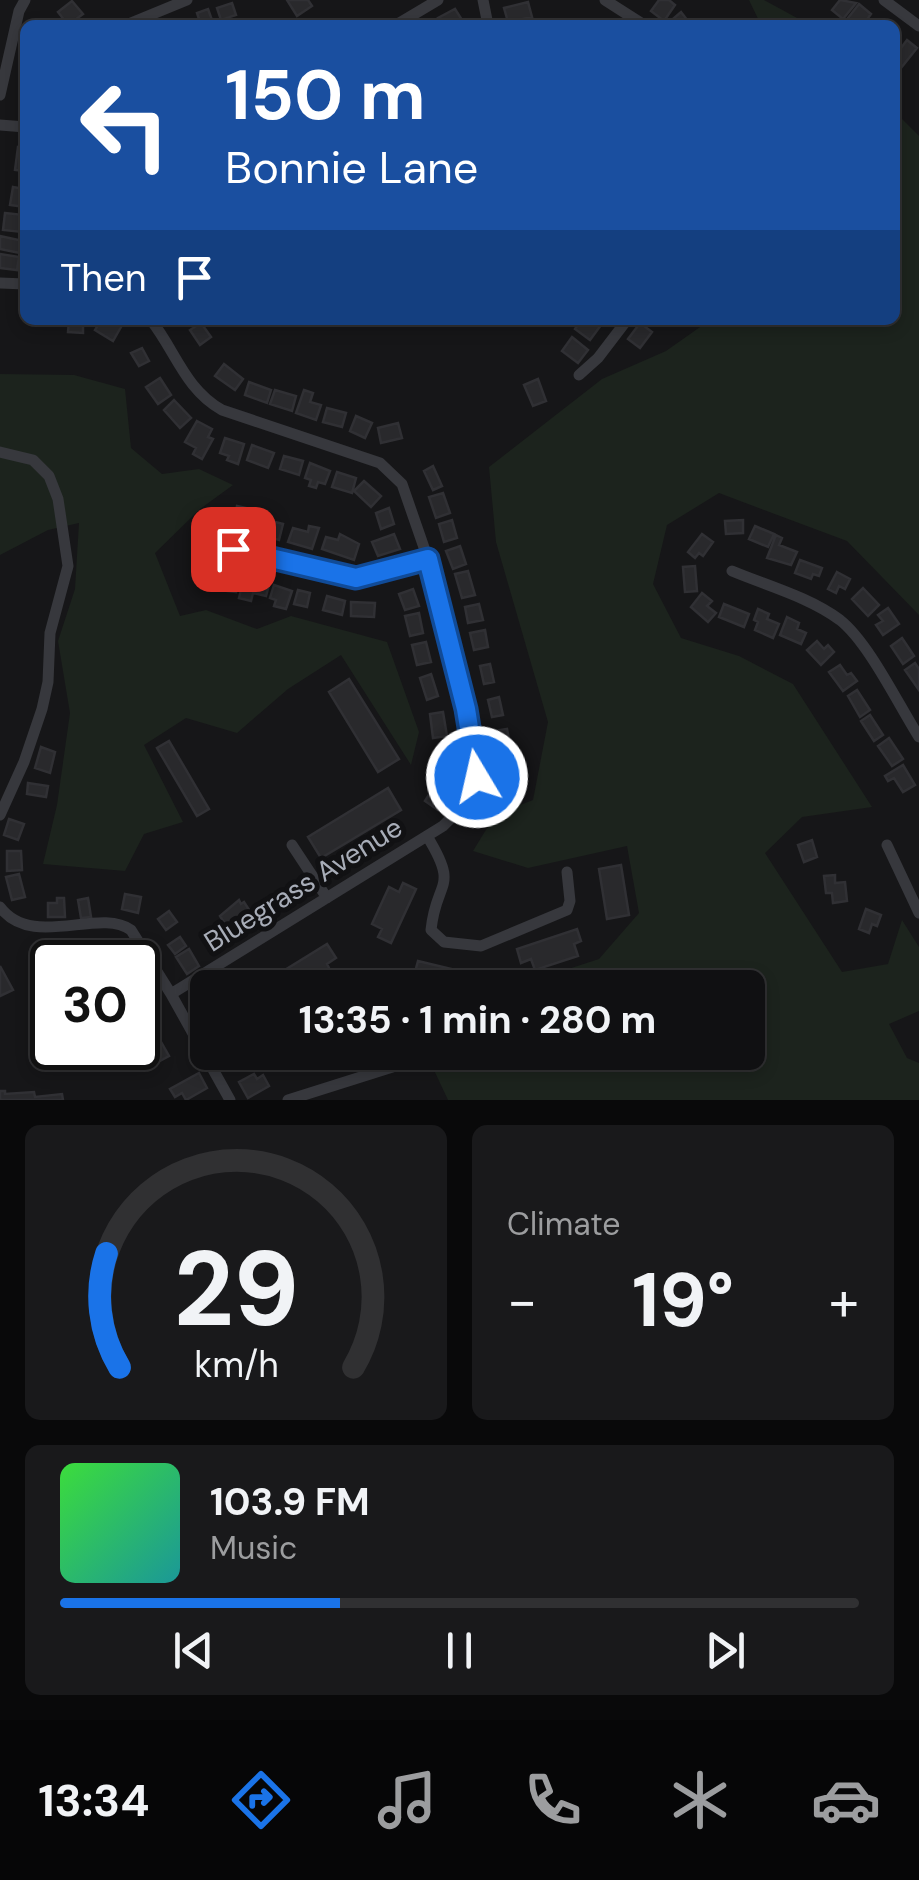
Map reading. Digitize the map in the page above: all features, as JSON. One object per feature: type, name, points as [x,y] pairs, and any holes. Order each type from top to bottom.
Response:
[{"type":"street","points":[[0,95],[24,0]]},
{"type":"street","points":[[138,20],[187,0]]},
{"type":"street","points":[[404,20],[438,0]]},
{"type":"street","points":[[605,0],[636,20]]},
{"type":"street","points":[[884,0],[919,26]]},
{"type":"street","points":[[9,56],[20,56]]},
{"type":"street","name":"Bluegrass Avenue","points":[[154,325],[188,382],[209,403],[380,463],[402,484],[428,559],[478,767],[470,800],[455,817],[171,994]]},
{"type":"street","points":[[579,375],[623,325]]},
{"type":"street","points":[[0,452],[33,460],[48,476],[58,500],[68,566],[50,633],[48,682],[42,709],[0,815]]},
{"type":"street","points":[[233,549],[356,578],[428,559]]},
{"type":"street","points":[[732,571],[799,598],[842,621],[864,648],[919,737]]},
{"type":"street","points":[[427,836],[444,864],[446,877],[431,930],[444,942],[481,946],[567,910],[567,872]]},
{"type":"street","points":[[886,844],[919,914]]},
{"type":"street","points":[[292,845],[326,898]]},
{"type":"street","points":[[0,907],[7,917],[30,925],[124,925],[135,935],[171,994],[230,1100]]},
{"type":"street","points":[[288,1100],[382,1070]]},
{"type":"shaded area","points":[[749,0],[764,0],[801,20],[759,20]]},
{"type":"shaded area","points":[[900,117],[919,136],[919,615],[847,541],[719,493],[667,525],[653,584],[681,638],[739,656],[793,684],[872,807],[802,817],[765,853],[842,972],[888,964],[902,920],[919,947],[919,1011],[889,1024],[907,1058],[919,1063],[919,1100],[448,1100],[434,1070],[765,1070],[765,970],[565,970],[599,959],[639,913],[627,846],[528,868],[473,851],[495,815],[533,800],[548,722],[496,542],[489,467],[602,379],[666,351],[703,325],[900,325]]},
{"type":"shaded area","points":[[0,374],[74,375],[125,389],[131,448],[162,474],[199,469],[233,485],[200,509],[155,553],[180,616],[206,610],[257,629],[291,616],[387,642],[419,732],[411,765],[341,655],[288,689],[237,733],[186,718],[144,745],[183,822],[144,834],[125,871],[43,864],[57,805],[70,713],[58,641],[75,589],[79,523],[48,530],[0,555]]},
{"type":"building","points":[[287,0],[308,0],[312,6],[297,16]]},
{"type":"building","points":[[659,0],[675,5],[665,20],[651,11]]},
{"type":"building","points":[[840,0],[856,3],[843,19],[832,10]]},
{"type":"building","points":[[72,1],[83,14],[75,20],[64,20],[58,12]]},
{"type":"building","points":[[528,2],[532,17],[507,20],[504,8]]},
{"type":"building","points":[[232,3],[236,15],[221,20],[217,8]]},
{"type":"building","points":[[859,4],[871,14],[867,20],[848,18]]},
{"type":"building","points":[[208,9],[212,20],[199,20],[197,13]]},
{"type":"building","points":[[455,9],[462,20],[439,20]]},
{"type":"building","points":[[907,40],[917,48],[901,68],[900,67],[900,49]]},
{"type":"building","points":[[18,147],[20,147],[20,170],[15,170]]},
{"type":"building","points":[[13,187],[20,188],[20,206],[10,205]]},
{"type":"building","points":[[5,213],[20,215],[20,232],[3,230]]},
{"type":"building","points":[[0,236],[20,240],[20,253],[0,249]]},
{"type":"building","points":[[0,254],[19,257],[17,270],[0,268]]},
{"type":"building","points":[[69,325],[83,325],[83,333],[68,332]]},
{"type":"building","points":[[98,325],[121,327],[113,341],[95,330]]},
{"type":"building","points":[[202,325],[211,337],[200,345],[190,330]]},
{"type":"building","points":[[578,325],[601,325],[590,340],[575,329]]},
{"type":"building","points":[[638,325],[652,332],[640,348],[628,339]]},
{"type":"building","points":[[572,337],[588,350],[578,363],[562,351]]},
{"type":"building","points":[[142,348],[149,361],[139,366],[131,353]]},
{"type":"building","points":[[224,364],[243,379],[235,390],[215,376]]},
{"type":"building","points":[[160,378],[171,395],[158,404],[146,387]]},
{"type":"building","points":[[538,379],[546,401],[533,406],[524,385]]},
{"type":"building","points":[[249,382],[271,390],[267,403],[245,395]]},
{"type":"building","points":[[275,390],[296,396],[292,411],[270,404]]},
{"type":"building","points":[[304,390],[313,393],[310,402],[321,405],[316,420],[296,413]]},
{"type":"building","points":[[174,400],[191,418],[180,428],[164,410]]},
{"type":"building","points":[[327,408],[346,413],[342,427],[323,422]]},
{"type":"building","points":[[356,416],[372,423],[365,438],[350,431]]},
{"type":"building","points":[[197,421],[212,429],[208,437],[213,439],[202,459],[193,454],[196,448],[185,442]]},
{"type":"building","points":[[398,423],[402,438],[381,443],[378,428]]},
{"type":"building","points":[[225,438],[244,444],[238,464],[220,453]]},
{"type":"building","points":[[252,445],[274,453],[268,468],[247,460]]},
{"type":"building","points":[[284,456],[303,461],[299,475],[280,469]]},
{"type":"building","points":[[310,463],[330,471],[325,484],[309,486],[311,480],[305,478]]},
{"type":"building","points":[[433,466],[442,486],[433,490],[424,471]]},
{"type":"building","points":[[337,472],[356,478],[352,493],[332,487]]},
{"type":"building","points":[[364,481],[381,496],[371,507],[354,491]]},
{"type":"building","points":[[443,493],[450,513],[436,518],[429,497]]},
{"type":"building","points":[[237,506],[259,511],[255,527],[234,523]]},
{"type":"building","points":[[389,508],[394,524],[381,529],[376,513]]},
{"type":"building","points":[[263,519],[283,524],[279,540],[259,534]]},
{"type":"building","points":[[452,520],[457,538],[444,542],[439,524]]},
{"type":"building","points":[[743,520],[743,533],[726,534],[725,521]]},
{"type":"building","points":[[309,526],[319,528],[312,549],[288,542],[293,528],[308,532]]},
{"type":"building","points":[[755,526],[774,534],[768,547],[749,539]]},
{"type":"building","points":[[340,534],[359,544],[354,560],[322,549],[326,537],[338,540]]},
{"type":"building","points":[[394,534],[400,549],[378,556],[372,542]]},
{"type":"building","points":[[702,534],[713,542],[703,556],[699,553],[695,558],[688,552]]},
{"type":"building","points":[[776,535],[782,538],[779,545],[797,552],[791,565],[767,558]]},
{"type":"building","points":[[460,546],[466,564],[453,569],[446,551]]},
{"type":"building","points":[[800,560],[822,568],[819,576],[813,574],[811,579],[795,573]]},
{"type":"building","points":[[695,566],[697,591],[685,592],[683,567]]},
{"type":"building","points":[[468,571],[475,595],[462,598],[455,574]]},
{"type":"building","points":[[221,572],[238,574],[236,592],[219,590]]},
{"type":"building","points":[[837,572],[850,579],[845,589],[839,586],[836,593],[828,589]]},
{"type":"building","points":[[245,574],[270,581],[266,596],[253,593],[251,601],[239,598]]},
{"type":"building","points":[[274,585],[292,591],[286,609],[274,606],[276,600],[270,598]]},
{"type":"building","points":[[863,588],[879,605],[868,616],[852,599]]},
{"type":"building","points":[[413,589],[419,606],[405,610],[399,594]]},
{"type":"building","points":[[298,590],[310,593],[307,607],[294,604]]},
{"type":"building","points":[[702,593],[712,601],[707,606],[716,613],[708,622],[691,607]]},
{"type":"building","points":[[327,596],[345,601],[342,615],[323,610]]},
{"type":"building","points":[[351,602],[375,603],[374,617],[351,616]]},
{"type":"building","points":[[479,604],[483,620],[468,623],[465,607]]},
{"type":"building","points":[[724,604],[749,614],[744,627],[719,617]]},
{"type":"building","points":[[888,608],[899,624],[883,635],[876,625],[883,621],[878,615]]},
{"type":"building","points":[[758,609],[779,624],[773,638],[755,630]]},
{"type":"building","points":[[419,613],[423,633],[410,636],[405,616]]},
{"type":"building","points":[[787,617],[799,623],[797,629],[806,633],[801,644],[780,635]]},
{"type":"building","points":[[485,630],[488,647],[474,650],[470,633]]},
{"type":"building","points":[[902,638],[914,656],[903,664],[891,646]]},
{"type":"building","points":[[817,641],[834,652],[821,665],[807,650]]},
{"type":"building","points":[[426,642],[431,662],[417,665],[412,645]]},
{"type":"building","points":[[915,663],[919,669],[919,690],[905,670]]},
{"type":"building","points":[[490,664],[494,682],[484,684],[480,666]]},
{"type":"building","points":[[840,665],[857,681],[843,691],[829,672]]},
{"type":"building","points":[[431,674],[438,696],[427,700],[420,678]]},
{"type":"building","points":[[349,679],[399,759],[378,772],[329,692]]},
{"type":"building","points":[[857,690],[870,710],[860,717],[848,696]]},
{"type":"building","points":[[499,697],[503,715],[492,717],[488,700]]},
{"type":"building","points":[[443,712],[447,736],[433,738],[430,714]]},
{"type":"building","points":[[870,715],[883,735],[874,741],[861,721]]},
{"type":"building","points":[[507,729],[511,749],[497,751],[494,731]]},
{"type":"building","points":[[889,738],[903,759],[892,766],[878,746]]},
{"type":"building","points":[[169,741],[209,809],[197,816],[157,748]]},
{"type":"building","points":[[41,747],[55,752],[50,773],[35,768]]},
{"type":"building","points":[[452,753],[456,775],[441,778],[433,756]]},
{"type":"building","points":[[903,765],[915,785],[903,792],[894,778],[888,781],[885,776]]},
{"type":"building","points":[[500,770],[515,770],[516,790],[501,790]]},
{"type":"building","points":[[28,783],[48,786],[46,797],[27,794]]},
{"type":"building","points":[[435,785],[449,794],[438,810],[425,801]]},
{"type":"building","points":[[388,788],[401,810],[321,858],[308,837]]},
{"type":"building","points":[[9,819],[24,824],[18,840],[4,835]]},
{"type":"building","points":[[812,840],[817,857],[804,862],[798,845]]},
{"type":"building","points":[[7,851],[21,851],[22,870],[7,871]]},
{"type":"building","points":[[621,865],[629,915],[607,919],[599,869]]},
{"type":"building","points":[[19,874],[25,897],[12,900],[6,877]]},
{"type":"building","points":[[835,875],[835,883],[845,882],[847,901],[833,903],[832,893],[826,893],[824,876]]},
{"type":"building","points":[[403,883],[416,889],[391,943],[378,937],[382,929],[372,924],[389,887],[399,892]]},
{"type":"building","points":[[125,894],[141,897],[138,913],[122,909]]},
{"type":"building","points":[[57,898],[64,898],[65,917],[48,917],[48,903],[57,903]]},
{"type":"building","points":[[88,898],[91,917],[81,918],[78,900]]},
{"type":"building","points":[[239,900],[253,916],[234,929],[230,923],[226,926],[220,916]]},
{"type":"building","points":[[866,909],[881,915],[869,933],[859,929]]},
{"type":"building","points":[[169,911],[177,922],[166,930],[158,919]]},
{"type":"building","points":[[577,929],[581,941],[574,944],[578,956],[535,970],[531,959],[521,963],[517,949]]},
{"type":"building","points":[[180,937],[186,946],[175,954],[168,945]]},
{"type":"building","points":[[327,944],[336,958],[327,964],[330,970],[285,970]]},
{"type":"building","points":[[189,949],[199,966],[187,974],[176,957]]},
{"type":"building","points":[[418,961],[455,970],[416,970]]},
{"type":"building","points":[[0,966],[13,990],[0,996]]},
{"type":"building","points":[[160,1040],[169,1056],[160,1061]]},
{"type":"building","points":[[199,1073],[207,1088],[186,1100],[182,1093],[175,1097],[170,1089]]},
{"type":"building","points":[[254,1074],[257,1079],[263,1075],[269,1086],[248,1098],[239,1082]]},
{"type":"building","points":[[0,1091],[34,1092],[35,1097],[62,1094],[63,1100],[0,1100]]},
{"type":"route","points":[[233,549],[356,578],[428,559],[466,709],[477,777]]}]
